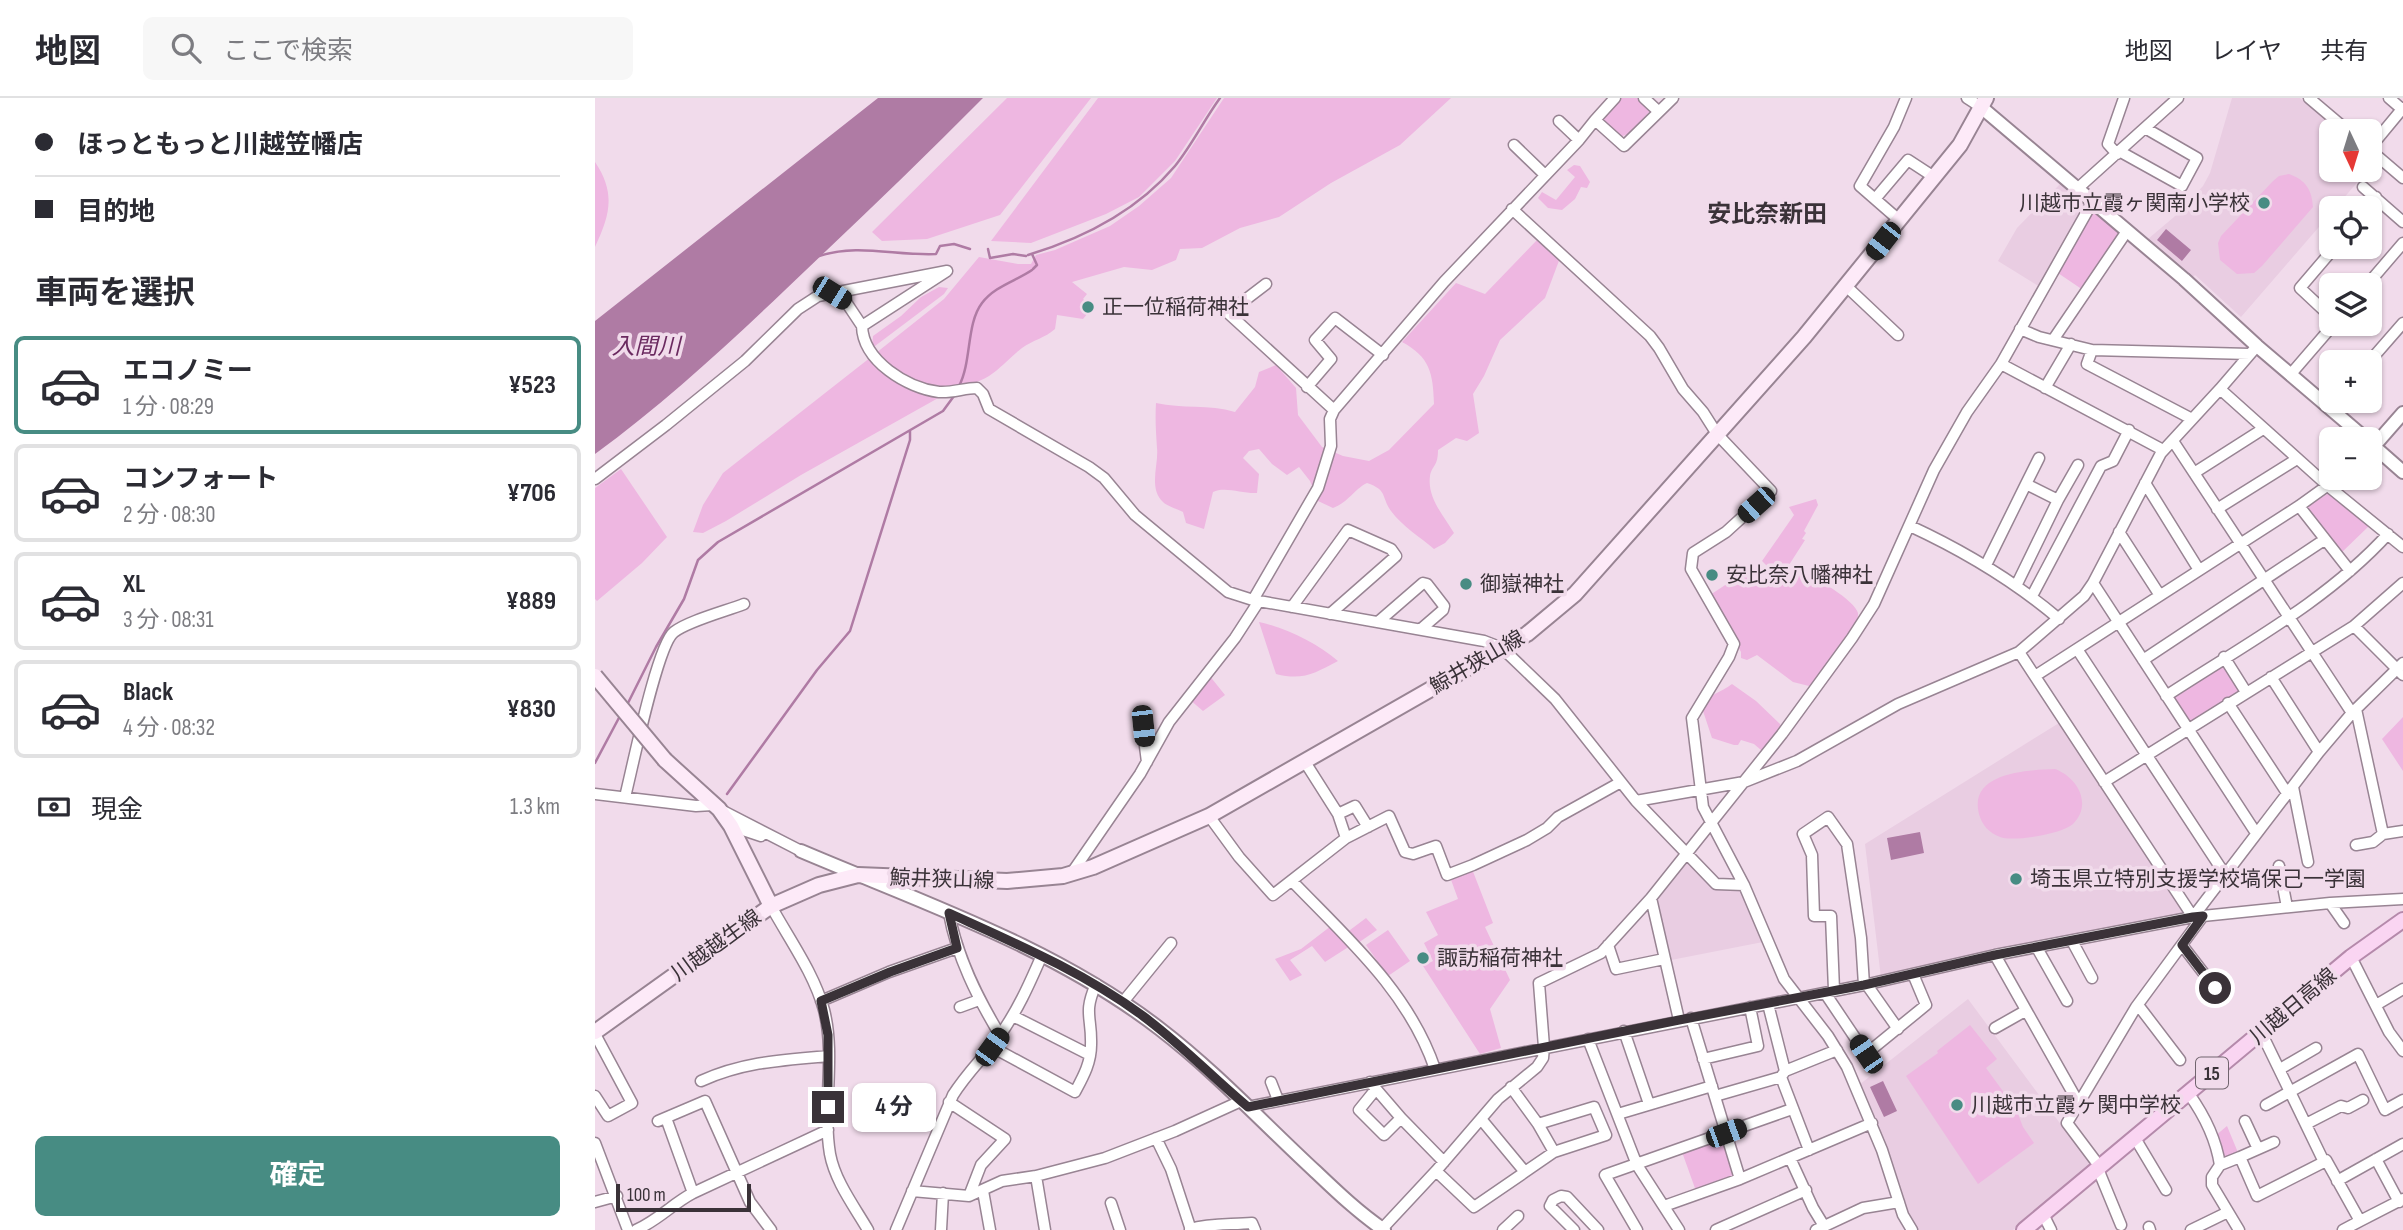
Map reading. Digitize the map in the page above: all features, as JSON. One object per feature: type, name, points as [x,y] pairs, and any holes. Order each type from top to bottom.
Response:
[{"type":"main road","name":"鯨井狭山線","points":[[771,906],[819,885],[859,875],[1007,881],[1071,874],[1112,860],[1209,816],[1527,634],[1575,594],[1846,286],[1960,145],[1984,103]]},
{"type":"main road","name":"川越越生線","points":[[595,676],[643,737],[716,807],[731,826],[771,906],[595,1033]]},
{"type":"main road","name":"川越日高線","points":[[2024,1230],[2351,957],[2403,920]]},
{"type":"street","points":[[1071,874],[1147,762],[1169,722],[1235,638],[1318,488],[1331,446],[1330,419],[1334,411],[1444,282],[1579,140],[1615,98]]},
{"type":"street","points":[[1644,98],[1658,111]]},
{"type":"street","points":[[1595,120],[1624,146],[1674,98]]},
{"type":"street","points":[[1899,220],[1860,186],[1894,127],[1906,98]]},
{"type":"street","points":[[1967,98],[1984,103],[2077,189],[2184,279],[2254,350],[2319,395]]},
{"type":"street","points":[[2123,98],[2108,144],[2182,186],[2197,158],[2145,128]]},
{"type":"street","points":[[2077,189],[2178,98]]},
{"type":"street","points":[[2309,98],[2334,119]]},
{"type":"street","points":[[2382,134],[2403,109],[2389,98]]},
{"type":"street","points":[[1559,121],[1579,140]]},
{"type":"street","points":[[1514,145],[1544,174]]},
{"type":"street","points":[[1875,199],[1908,160],[1934,177]]},
{"type":"street","points":[[2382,160],[2403,178]]},
{"type":"street","points":[[2363,187],[2374,196]]},
{"type":"street","points":[[731,826],[801,851],[949,913],[1042,955],[1096,984],[1179,1044],[1337,1193],[1382,1229],[1511,1087],[1537,1067],[1543,1058],[1539,983],[1601,953],[1651,898],[1789,725],[1869,612],[1934,470],[1967,412],[2001,364],[2093,201]]},
{"type":"street","points":[[2382,203],[2403,222]]},
{"type":"street","points":[[1512,209],[1650,336],[1683,389],[1717,434],[1771,491],[1726,532],[1693,553],[1690,560],[1691,569],[1734,644],[1692,718],[1703,807],[1744,885],[1784,979],[1837,1050],[1872,1123],[1903,1216],[1912,1230]]},
{"type":"street","points":[[2053,340],[2127,231]]},
{"type":"street","points":[[2377,273],[2403,243]]},
{"type":"street","points":[[2319,306],[2299,288],[2324,259]]},
{"type":"street","points":[[595,479],[745,360],[798,309],[818,296],[947,271],[862,326]]},
{"type":"street","points":[[1266,284],[1229,313],[1334,411]]},
{"type":"street","points":[[1846,286],[1898,335]]},
{"type":"street","points":[[832,293],[846,302],[862,326],[866,346],[898,377],[939,392],[977,388],[983,394],[989,409],[1104,478],[1135,516],[1228,592],[1292,607],[1484,641],[1502,648],[1555,699],[1636,801],[1716,884],[1744,885]]},
{"type":"street","points":[[1307,387],[1331,359],[1315,341],[1335,317],[1383,355]]},
{"type":"street","points":[[2379,350],[2403,323]]},
{"type":"street","points":[[2020,329],[2092,350],[2254,350]]},
{"type":"street","points":[[2290,375],[2324,336]]},
{"type":"street","points":[[2046,388],[2071,344]]},
{"type":"street","points":[[2092,350],[2087,364],[2192,419]]},
{"type":"street","points":[[1636,801],[1744,782],[1797,761],[1898,704],[2019,652],[2084,596],[2163,450],[2254,350]]},
{"type":"street","points":[[2001,364],[2163,450]]},
{"type":"street","points":[[2220,390],[2319,478]]},
{"type":"street","points":[[2341,413],[2354,427]]},
{"type":"street","points":[[2382,433],[2403,413]]},
{"type":"street","points":[[2194,473],[2263,429]]},
{"type":"street","points":[[2032,596],[2101,466],[2113,461],[2129,430]]},
{"type":"street","points":[[2173,441],[2310,652],[2354,711],[2383,834]]},
{"type":"street","points":[[2382,454],[2403,472]]},
{"type":"street","points":[[1986,565],[2039,458]]},
{"type":"street","points":[[2217,509],[2297,459]]},
{"type":"street","points":[[2016,586],[2078,465]]},
{"type":"street","points":[[2145,482],[2199,570]]},
{"type":"street","points":[[2026,484],[2058,500]]},
{"type":"street","points":[[2035,676],[2322,490]]},
{"type":"street","points":[[2333,490],[2403,547]]},
{"type":"street","points":[[2299,506],[2350,571]]},
{"type":"street","points":[[1910,526],[1986,565],[2059,618]]},
{"type":"street","points":[[1292,607],[1348,530],[1391,549],[1396,556],[1329,614]]},
{"type":"street","points":[[2119,532],[2159,594]]},
{"type":"street","points":[[2167,696],[2288,617],[2350,571],[2388,534]]},
{"type":"street","points":[[2143,660],[2325,540]]},
{"type":"street","points":[[1378,622],[1423,583],[1427,584],[1444,606],[1443,610],[1421,629]]},
{"type":"street","points":[[2093,583],[2256,833]]},
{"type":"street","points":[[2104,782],[2354,626],[2403,583]]},
{"type":"street","points":[[625,797],[645,713],[663,648],[669,637],[685,626],[744,604]]},
{"type":"street","points":[[2121,1225],[2099,1168],[2067,1122],[2138,1005],[2182,945],[2256,833],[2354,711],[2401,669],[2354,626]]},
{"type":"street","points":[[2077,649],[2226,876]]},
{"type":"street","points":[[2019,652],[2104,782],[2198,917]]},
{"type":"street","points":[[2224,657],[2246,692]]},
{"type":"street","points":[[2271,677],[2319,752]]},
{"type":"street","points":[[2228,703],[2290,790],[2308,862]]},
{"type":"street","points":[[1141,715],[1147,762]]},
{"type":"street","points":[[1305,762],[1338,814],[1346,838]]},
{"type":"street","points":[[1209,816],[1239,857],[1273,895],[1346,838],[1389,816],[1405,852],[1412,854],[1436,846],[1447,874],[1527,840],[1547,828],[1558,817],[1621,782]]},
{"type":"street","points":[[595,794],[716,807],[801,851]]},
{"type":"street","points":[[1338,814],[1355,806],[1368,827]]},
{"type":"street","points":[[1898,1029],[1866,985],[1847,844],[1828,817],[1803,834],[1812,855],[1814,916],[1831,916],[1830,991],[1866,1054],[1898,1029],[1926,1005],[1913,974]]},
{"type":"street","points":[[2356,845],[2373,842],[2383,834],[2403,831]]},
{"type":"street","points":[[2279,866],[2287,907]]},
{"type":"street","points":[[910,897],[916,878]]},
{"type":"street","points":[[1292,881],[1357,946],[1391,986],[1421,1035],[1435,1069]]},
{"type":"street","points":[[1651,898],[1679,1020]]},
{"type":"street","points":[[912,1191],[969,1196],[1002,1181],[1036,1176],[1105,1158],[1245,1104],[1373,1085],[1435,1069],[1866,985],[1995,955],[2198,917],[2330,903],[2403,899]]},
{"type":"street","points":[[2330,903],[2344,923]]},
{"type":"street","points":[[771,906],[821,1001],[826,1023],[828,1130],[834,1168],[867,1230]]},
{"type":"street","points":[[949,913],[957,948],[979,1000],[1000,1035]]},
{"type":"street","points":[[2072,941],[2092,978]]},
{"type":"street","points":[[1123,1003],[1171,943]]},
{"type":"street","points":[[1608,945],[1616,969],[1664,959]]},
{"type":"street","points":[[2182,945],[2215,988]]},
{"type":"street","points":[[821,1001],[957,948]]},
{"type":"street","points":[[2037,948],[2067,1001]]},
{"type":"street","points":[[895,1230],[949,1102],[965,1076],[992,1047],[1013,1016],[1042,955]]},
{"type":"street","points":[[1995,955],[2078,1102]]},
{"type":"street","points":[[2351,957],[2389,1032],[2403,1051]]},
{"type":"street","points":[[992,1047],[1075,1092],[1088,1066],[1091,1042],[1087,1008],[1096,984]]},
{"type":"street","points":[[2376,1005],[2403,989]]},
{"type":"street","points":[[960,1007],[979,1000]]},
{"type":"street","points":[[1767,1004],[1792,1109],[1809,1150]]},
{"type":"street","points":[[2138,1005],[2180,1060]]},
{"type":"street","points":[[1703,1059],[1758,1046],[1750,1007]]},
{"type":"street","points":[[1995,1028],[2025,1011]]},
{"type":"street","points":[[1013,1016],[1090,1055]]},
{"type":"street","points":[[1691,1018],[1740,1179]]},
{"type":"street","points":[[1624,1031],[1649,1104]]},
{"type":"street","points":[[2261,1032],[2324,1161],[2326,1160],[2360,1221]]},
{"type":"street","points":[[595,1033],[632,1104],[608,1116],[595,1096]]},
{"type":"street","points":[[1588,1039],[1637,1164],[1679,1230]]},
{"type":"street","points":[[2280,1069],[2316,1048]]},
{"type":"street","points":[[1618,1114],[1649,1104],[1783,1074],[1837,1050]]},
{"type":"street","points":[[2266,1105],[2358,1054],[2385,1110],[2403,1100]]},
{"type":"street","points":[[701,1082],[736,1068],[787,1059],[828,1056]]},
{"type":"street","points":[[1271,1082],[1278,1100]]},
{"type":"street","points":[[1373,1085],[1444,1162]]},
{"type":"street","points":[[1373,1085],[1359,1110],[1382,1135],[1401,1118]]},
{"type":"street","points":[[1511,1087],[1538,1124],[1554,1152]]},
{"type":"street","points":[[2189,1094],[2213,1136],[2220,1165]]},
{"type":"street","points":[[2306,1124],[2341,1106],[2348,1108],[2363,1100]]},
{"type":"street","points":[[694,1193],[662,1120],[705,1101],[754,1209],[771,1230]]},
{"type":"street","points":[[949,1102],[1005,1139],[981,1165],[969,1196]]},
{"type":"street","points":[[1436,1171],[1474,1207],[1554,1152],[1606,1135],[1594,1107],[1538,1124]]},
{"type":"street","points":[[1637,1230],[1604,1177],[1792,1109]]},
{"type":"street","points":[[1481,1119],[1524,1172]]},
{"type":"street","points":[[2245,1121],[2258,1149]]},
{"type":"street","points":[[1664,1206],[1740,1179],[1872,1123]]},
{"type":"street","points":[[636,1230],[660,1218],[680,1200],[828,1130]]},
{"type":"street","points":[[1156,1138],[1171,1169],[1179,1202],[1190,1230],[1208,1224],[1218,1227],[1252,1223],[1255,1230]]},
{"type":"street","points":[[2135,1138],[2167,1190]]},
{"type":"street","points":[[2239,1230],[2212,1185],[2212,1177],[2220,1165],[2274,1142]]},
{"type":"street","points":[[595,1143],[628,1230]]},
{"type":"street","points":[[2337,1181],[2403,1144]]},
{"type":"street","points":[[2240,1157],[2256,1196],[2324,1161]]},
{"type":"street","points":[[1790,1158],[1820,1228],[1863,1208],[1899,1202]]},
{"type":"street","points":[[2343,1230],[2401,1200],[2376,1159]]},
{"type":"street","points":[[1036,1176],[1045,1230]]},
{"type":"street","points":[[1716,1230],[1805,1189]]},
{"type":"street","points":[[983,1191],[990,1230]]},
{"type":"street","points":[[941,1230],[943,1193]]},
{"type":"street","points":[[595,1202],[617,1196]]},
{"type":"street","points":[[1574,1230],[1550,1206],[1553,1200],[1567,1197],[1598,1230]]},
{"type":"street","points":[[1111,1203],[1120,1230]]},
{"type":"street","points":[[2191,1230],[2228,1212]]},
{"type":"street","points":[[2043,1214],[2051,1230]]},
{"type":"street","points":[[1503,1230],[1518,1216]]},
{"type":"street","points":[[1844,1217],[1849,1230]]},
{"type":"shaded area","points":[[1007,98],[1091,98],[1000,215],[927,239],[882,241],[872,232]]},
{"type":"shaded area","points":[[1098,98],[1217,98],[1175,161],[1139,197],[1106,214],[1031,243],[991,241]]},
{"type":"shaded area","points":[[1224,98],[1451,98],[1400,145],[1331,183],[1279,217],[1240,228],[1202,248],[1180,249],[1176,260],[1152,270],[1124,267],[1072,282],[1087,294],[1083,299],[1093,307],[1083,319],[1057,315],[1055,329],[1022,348],[993,373],[979,381],[956,387],[922,384],[898,372],[876,353],[944,299],[979,257],[1031,264],[1036,255],[1055,250],[1110,226],[1139,206],[1171,178]]},
{"type":"shaded area","points":[[1619,98],[1639,98],[1651,110],[1629,134],[1619,137],[1600,118]]},
{"type":"shaded area","name":"川越市立霞ヶ関南小学校","points":[[2232,98],[2300,98],[2325,119],[2319,119],[2319,182],[2358,182],[2345,196],[2319,196],[2319,227],[2241,317],[2195,275],[2192,278],[2148,239],[2174,217],[2203,186],[2210,173]]},
{"type":"shaded area","points":[[595,162],[606,184],[609,204],[595,247]]},
{"type":"shaded area","points":[[1574,165],[1580,166],[1590,182],[1587,188],[1581,187],[1575,199],[1562,210],[1548,208],[1538,198],[1542,192],[1556,200],[1575,177],[1567,170]]},
{"type":"shaded area","points":[[2289,174],[2307,186],[2313,207],[2262,266],[2254,273],[2237,274],[2220,260],[2218,243],[2221,236],[2273,181],[2279,176]]},
{"type":"shaded area","points":[[2061,183],[2086,205],[2040,287],[1998,261],[2017,228]]},
{"type":"shaded area","points":[[2092,209],[2122,234],[2083,290],[2055,271]]},
{"type":"shaded area","points":[[1538,239],[1560,258],[1545,298],[1500,340],[1473,394],[1479,433],[1467,441],[1456,438],[1438,450],[1431,472],[1431,492],[1454,533],[1445,543],[1434,549],[1395,516],[1378,488],[1367,483],[1333,508],[1318,501],[1310,481],[1299,467],[1287,475],[1272,464],[1259,449],[1249,451],[1243,458],[1259,474],[1257,493],[1223,490],[1213,492],[1204,529],[1186,523],[1183,512],[1165,503],[1159,496],[1155,483],[1156,403],[1235,412],[1255,387],[1259,372],[1276,365],[1296,388],[1298,415],[1322,447],[1343,456],[1369,461],[1389,450],[1434,404],[1433,383],[1428,367],[1419,354],[1402,342],[1456,283],[1485,294]]},
{"type":"shaded area","points":[[939,287],[948,288],[944,294],[872,346],[873,336],[901,316],[921,297]]},
{"type":"shaded area","points":[[871,357],[902,383],[940,397],[801,475],[726,521],[703,533],[693,532],[703,505],[723,473]]},
{"type":"shaded area","points":[[621,469],[667,537],[642,563],[597,601],[595,488]]},
{"type":"shaded area","points":[[2333,493],[2369,526],[2339,555],[2307,511],[2307,507]]},
{"type":"shaded area","points":[[1816,499],[1818,505],[1804,531],[1806,533],[1802,539],[1805,540],[1789,565],[1776,575],[1762,561],[1794,515],[1789,507]]},
{"type":"shaded area","points":[[1765,569],[1783,584],[1789,576],[1801,571],[1842,595],[1858,613],[1847,640],[1809,686],[1793,682],[1757,655],[1747,660],[1741,658],[1741,652],[1710,595],[1748,570]]},
{"type":"shaded area","points":[[1259,622],[1301,637],[1338,661],[1301,676],[1276,674]]},
{"type":"shaded area","points":[[2224,662],[2241,690],[2188,724],[2170,696]]},
{"type":"shaded area","points":[[1209,675],[1225,695],[1203,711],[1189,699]]},
{"type":"shaded area","points":[[1732,684],[1756,701],[1780,724],[1781,729],[1766,749],[1761,750],[1754,744],[1741,740],[1738,745],[1734,745],[1712,738],[1701,705]]},
{"type":"shaded area","points":[[2403,717],[2403,771],[2382,739]]},
{"type":"shaded area","name":"埼玉県立特別支援学校塙保己一学園","points":[[2059,723],[2186,915],[1881,978],[1865,844]]},
{"type":"shaded area","points":[[2055,769],[2070,778],[2080,792],[2082,808],[2073,824],[2048,834],[2006,838],[1993,833],[1982,822],[1978,800],[1983,789],[1991,782],[2017,773]]},
{"type":"shaded area","points":[[1686,857],[1715,885],[1741,888],[1763,942],[1666,961],[1655,898]]},
{"type":"shaded area","points":[[1472,869],[1493,923],[1485,927],[1510,980],[1490,1009],[1501,1048],[1480,1054],[1423,966],[1433,961],[1424,943],[1438,935],[1426,912],[1458,899],[1450,877]]},
{"type":"shaded area","points":[[1366,918],[1377,930],[1358,943],[1346,933]]},
{"type":"shaded area","points":[[1331,926],[1350,946],[1325,962],[1312,946],[1290,960],[1302,975],[1290,981],[1275,959],[1301,949]]},
{"type":"shaded area","points":[[1388,930],[1410,961],[1388,976],[1366,945]]},
{"type":"shaded area","name":"川越市立霞ヶ関中学校","points":[[1968,999],[2062,1126],[2093,1163],[2013,1230],[1915,1230],[1904,1212],[1878,1129],[1859,1085]]},
{"type":"shaded area","points":[[1970,1025],[1997,1059],[1986,1068],[2016,1109],[2023,1127],[2034,1143],[1978,1184],[1906,1076]]},
{"type":"shaded area","points":[[2227,1126],[2239,1155],[2222,1162],[2215,1136]]},
{"type":"shaded area","points":[[1723,1141],[1734,1175],[1696,1191],[1682,1152]]},
{"type":"water","name":"入間川","points":[[878,98],[983,98],[739,334],[668,396],[595,454],[595,321]]},
{"type":"water","points":[[2166,229],[2191,250],[2182,261],[2157,240]]},
{"type":"water","points":[[1920,832],[1924,853],[1891,860],[1887,838]]},
{"type":"water","points":[[1883,1081],[1897,1111],[1884,1117],[1870,1087]]},
{"type":"waterway","points":[[1028,255],[1089,231],[1144,196],[1175,166],[1220,98]]},
{"type":"waterway","points":[[819,256],[848,250],[936,254],[940,246],[954,244],[970,249]]},
{"type":"waterway","points":[[988,249],[990,258],[1013,254],[1026,256]]},
{"type":"waterway","points":[[1032,254],[1037,265],[1033,269]]},
{"type":"waterway","points":[[959,386],[966,365],[973,321],[982,303],[999,288],[1032,270]]},
{"type":"waterway","points":[[627,705],[684,599],[698,560],[718,542],[943,411],[954,396]]},
{"type":"waterway","points":[[727,794],[817,670],[850,631],[910,440],[910,431]]},
{"type":"waterway","points":[[595,763],[621,714]]},
{"type":"place","name":"川越市立霞ヶ関南小学校","points":[[2264,203]]},
{"type":"place","name":"正一位稲荷神社","points":[[1088,307]]},
{"type":"place","name":"安比奈八幡神社","points":[[1712,575]]},
{"type":"place","name":"御嶽神社","points":[[1466,584]]},
{"type":"place","name":"埼玉県立特別支援学校塙保己一学園","points":[[2016,879]]},
{"type":"place","name":"諏訪稲荷神社","points":[[1423,958]]},
{"type":"place","name":"川越市立霞ヶ関中学校","points":[[1957,1105]]},
{"type":"district","name":"安比奈新田","points":[[1767,214]]},
{"type":"route","points":[[828,1107],[828,1035],[821,1001],[957,948],[949,913],[1042,955],[1096,984],[1179,1044],[1248,1107],[2193,917],[2203,916],[2182,945],[2215,988]]}]
